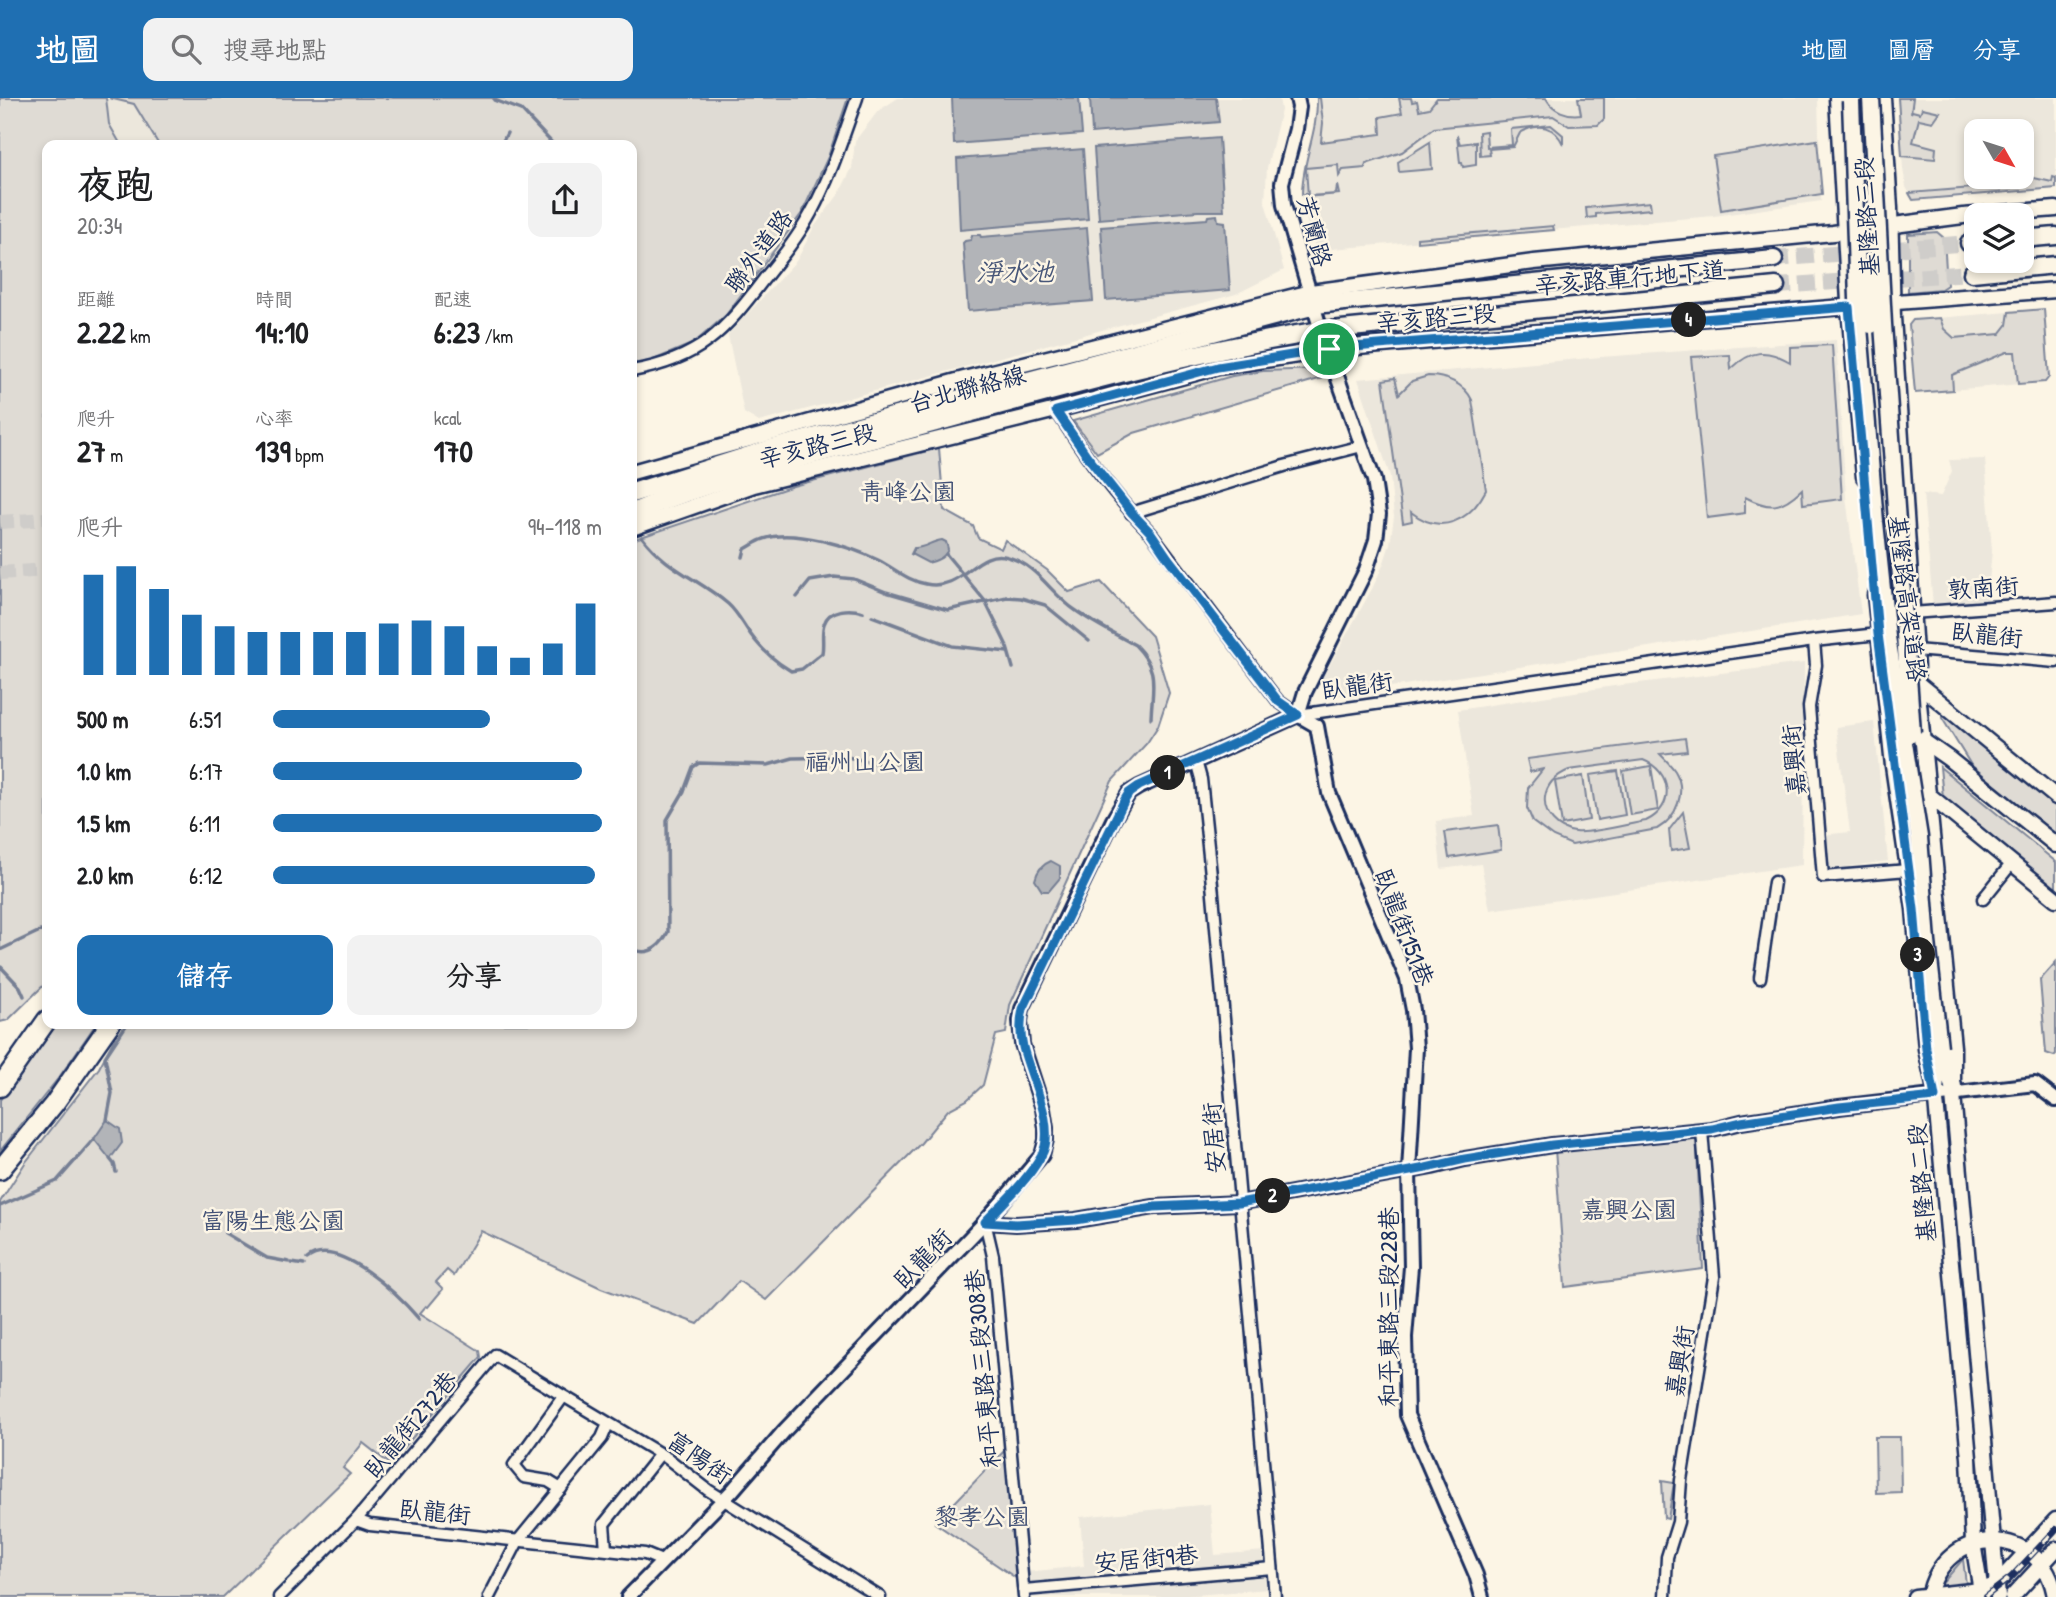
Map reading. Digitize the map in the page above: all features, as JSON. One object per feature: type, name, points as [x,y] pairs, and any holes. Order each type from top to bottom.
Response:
[{"type":"highway","name":"台北聯絡線","points":[[637,511],[674,495],[881,429],[1313,299]]},
{"type":"highway","name":"台北聯絡線","points":[[637,491],[768,450],[881,429],[1211,352],[1321,331]]},
{"type":"highway","points":[[0,1087],[42,1027]]},
{"type":"highway","points":[[0,1170],[54,1104],[106,1029]]},
{"type":"main road","points":[[1870,98],[1871,325]]},
{"type":"main road","name":"基隆路高架道路","points":[[1870,98],[1883,324],[1913,724],[1901,766]]},
{"type":"main road","name":"基隆路三段","points":[[1883,98],[1918,738],[1928,794]]},
{"type":"main road","points":[[1848,99],[1871,325],[1892,591],[1902,677],[1918,738]]},
{"type":"main road","points":[[1848,99],[1863,229]]},
{"type":"main road","name":"基隆路高架道路","points":[[1848,99],[1858,327],[1887,637],[1901,766],[1919,837],[1939,1047],[1953,1091]]},
{"type":"main road","name":"基隆路三段","points":[[1848,99],[1844,231],[1849,307],[1885,697],[1901,766]]},
{"type":"main road","name":"辛亥路三段","points":[[637,471],[964,379],[1313,299],[1534,261],[1844,231],[1963,216],[2056,209]]},
{"type":"main road","points":[[2034,238],[2056,236]]},
{"type":"main road","name":"辛亥路車行地下道","points":[[1336,303],[1774,259]]},
{"type":"main road","points":[[2034,267],[2056,265]]},
{"type":"main road","name":"辛亥路車行地下道","points":[[1321,331],[1776,286]]},
{"type":"main road","name":"辛亥路三段","points":[[637,526],[754,485],[1056,411],[1218,367],[1329,349],[2056,290]]},
{"type":"main road","name":"辛亥路三段","points":[[1313,299],[1336,303]]},
{"type":"main road","points":[[1917,682],[2056,797]]},
{"type":"main road","points":[[1885,697],[1898,721],[2056,845]]},
{"type":"main road","points":[[1901,766],[1928,794],[2056,899]]},
{"type":"main road","name":"基隆路二段","points":[[1901,766],[1908,870],[1926,1049],[1935,1093],[1969,1458],[1973,1543],[1981,1594]]},
{"type":"main road","name":"基隆路二段","points":[[1928,794],[1953,1047],[1953,1091],[1997,1591]]},
{"type":"main road","name":"基隆路高架道路","points":[[1935,1093],[1939,1047]]},
{"type":"main road","points":[[2055,1597],[2052,1583],[2041,1564],[2027,1551],[2016,1545],[1992,1540],[1973,1543],[1956,1551],[1941,1566],[1924,1597],[1997,1591],[2027,1551],[2056,1520]]},
{"type":"main road","points":[[2012,1597],[2056,1549]]},
{"type":"street","name":"聯外道路","points":[[637,370],[689,354],[723,329],[739,312],[796,238],[810,215],[835,161],[857,98]]},
{"type":"street","name":"芳蘭路","points":[[1297,98],[1299,107],[1296,129],[1282,183],[1284,205],[1321,331],[1374,480],[1379,514],[1376,540],[1366,569],[1305,692],[1298,715]]},
{"type":"street","points":[[1056,411],[1087,456],[1151,533],[1278,701],[1298,715]]},
{"type":"street","points":[[1132,513],[1284,466],[1362,446]]},
{"type":"street","name":"敦南街","points":[[1912,613],[2056,602]]},
{"type":"street","name":"臥龍街","points":[[356,1520],[370,1525],[645,1554],[662,1561],[732,1491],[785,1430],[985,1222],[1042,1155],[1046,1140],[1043,1109],[1022,1044],[1020,1021],[1023,1009],[1124,801],[1129,793],[1139,786],[1298,715],[1878,634]]},
{"type":"street","name":"嘉興街","points":[[1814,641],[1816,665],[1810,707],[1823,877],[1908,870]]},
{"type":"street","name":"臥龍街","points":[[1914,650],[2056,662]]},
{"type":"street","name":"臥龍街151巷","points":[[1298,715],[1317,726],[1329,793],[1407,979],[1416,1048],[1409,1171]]},
{"type":"street","name":"安居街","points":[[1196,761],[1201,779],[1211,868],[1275,1597]]},
{"type":"street","points":[[1983,899],[2012,863]]},
{"type":"street","points":[[1760,978],[1774,882]]},
{"type":"street","points":[[985,1222],[1016,1224],[1076,1220],[1154,1207],[1239,1203],[1552,1145],[1702,1131],[1741,1122],[1935,1093],[2035,1084],[2056,1100]]},
{"type":"street","name":"嘉興街","points":[[1665,1597],[1667,1556],[1678,1522],[1681,1480],[1714,1277],[1702,1131]]},
{"type":"street","name":"和平東路三段228巷","points":[[1409,1171],[1411,1267],[1405,1337],[1407,1415],[1476,1575],[1482,1597]]},
{"type":"street","name":"和平東路三段308巷","points":[[985,1222],[993,1256],[1024,1594]]},
{"type":"street","name":"富陽街","points":[[495,1355],[660,1454],[722,1499],[880,1597]]},
{"type":"street","name":"臥龍街272巷","points":[[356,1520],[495,1355]]},
{"type":"street","points":[[561,1489],[548,1481],[524,1477],[514,1465],[563,1397]]},
{"type":"street","points":[[489,1597],[518,1541],[602,1438],[608,1424]]},
{"type":"street","points":[[606,1549],[604,1524],[660,1454]]},
{"type":"street","points":[[279,1597],[356,1520]]},
{"type":"street","points":[[628,1597],[662,1561]]},
{"type":"street","name":"安居街9巷","points":[[1024,1594],[1272,1568]]},
{"type":"shaded area","points":[[106,98],[134,104],[156,140],[118,140],[109,124]]},
{"type":"shaded area","points":[[898,98],[1279,98],[1281,110],[1267,168],[1265,202],[1284,270],[1236,294],[759,422],[744,413],[728,335],[797,260],[814,227],[839,194],[852,168],[855,141],[878,111]]},
{"type":"shaded area","points":[[1317,98],[1818,98],[1821,201],[1714,216],[1320,250],[1315,247],[1304,212],[1302,194],[1304,169],[1316,128]]},
{"type":"shaded area","points":[[1898,98],[2056,98],[2056,188],[1913,200],[1906,187]]},
{"type":"shaded area","points":[[2044,309],[2049,377],[2045,382],[1915,393],[1909,325],[1913,320]]},
{"type":"shaded area","points":[[1836,340],[1846,497],[1861,614],[1333,696],[1324,688],[1322,679],[1383,565],[1390,544],[1394,517],[1390,476],[1358,379],[1601,357]]},
{"type":"shaded area","points":[[1985,459],[1992,551],[1987,601],[1933,605],[1923,494],[1941,496],[1952,471],[1949,460]]},
{"type":"shaded area","points":[[1804,663],[1802,865],[1490,910],[1481,864],[1441,869],[1436,821],[1474,816],[1458,710],[1614,686]]},
{"type":"shaded area","points":[[1874,722],[1888,861],[1823,870],[1822,835],[1850,832],[1836,727]]},
{"type":"shaded area","points":[[1210,1504],[1215,1555],[1265,1551],[1268,1589],[1172,1597],[1029,1597],[1026,1572],[1084,1566],[1080,1517]]},
{"type":"green space","points":[[0,98],[106,98],[109,124],[118,140],[42,140],[42,987],[8,1020],[0,1022]]},
{"type":"green space","points":[[109,98],[848,98],[828,157],[802,213],[726,315],[694,343],[651,361],[637,363],[637,140],[156,140],[134,104]]},
{"type":"green space","points":[[1317,98],[1320,98],[1323,123],[1321,142],[1381,134],[1380,117],[1402,113],[1399,98],[1417,101],[1419,110],[1429,108],[1437,98],[1546,98],[1556,109],[1581,114],[1578,98],[1604,98],[1604,119],[1598,125],[1569,126],[1553,116],[1434,128],[1402,152],[1366,164],[1365,168],[1343,170],[1339,176],[1338,165],[1306,168],[1308,196],[1336,194],[1337,185],[1339,194],[1306,197],[1306,194],[1302,194],[1304,170],[1315,123]]},
{"type":"green space","points":[[1898,98],[1913,98],[1911,113],[1920,113],[1922,108],[1940,112],[1933,122],[1919,119],[1913,142],[1936,148],[1935,159],[1902,156]]},
{"type":"green space","points":[[1551,125],[1563,135],[1563,144],[1551,130],[1534,127],[1520,133],[1513,147],[1489,149],[1490,155],[1480,156],[1479,132],[1486,131],[1487,147],[1512,145],[1511,129]]},
{"type":"green space","points":[[1457,135],[1460,144],[1476,142],[1476,165],[1463,167],[1460,163]]},
{"type":"green space","points":[[1817,140],[1822,194],[1721,210],[1713,156]]},
{"type":"green space","points":[[1430,142],[1432,169],[1399,172],[1398,162]]},
{"type":"green space","points":[[2053,177],[2056,178],[2056,188],[1913,200],[1909,193],[1964,189],[2034,189],[2034,178],[2052,182]]},
{"type":"green space","points":[[1650,202],[1651,209],[1596,214],[1596,217],[1587,218],[1586,208]]},
{"type":"green space","points":[[1553,226],[1554,230],[1417,242],[1417,238]]},
{"type":"green space","points":[[1937,232],[1944,238],[1947,285],[1941,289],[1908,292],[1908,234]]},
{"type":"green space","points":[[2044,309],[2049,377],[2045,382],[2018,384],[2015,352],[2007,352],[1952,375],[1953,390],[1915,393],[1909,325],[1913,320],[1940,318],[1944,329],[1954,338],[2000,334],[2007,325],[2009,312]]},
{"type":"green space","points":[[1832,345],[1842,499],[1803,504],[1802,489],[1788,501],[1775,505],[1761,504],[1745,497],[1745,513],[1707,518],[1691,357],[1730,355],[1731,369],[1745,358],[1759,353],[1790,362],[1790,347]]},
{"type":"green space","points":[[1318,369],[1322,378],[1134,433],[1097,453],[1073,421],[1232,376],[1263,371]]},
{"type":"green space","points":[[1428,376],[1453,382],[1469,394],[1486,490],[1472,510],[1454,522],[1433,523],[1411,512],[1412,521],[1403,523],[1383,380],[1395,378],[1399,394],[1412,381]]},
{"type":"green space","name":"福州山公園","points":[[939,448],[944,510],[973,526],[978,538],[1001,549],[1005,540],[1047,570],[1069,592],[1101,582],[1152,636],[1169,693],[1158,726],[1147,743],[1112,781],[1010,1005],[1006,1033],[996,1035],[983,1085],[967,1100],[948,1110],[921,1143],[766,1300],[739,1281],[698,1324],[601,1288],[481,1231],[454,1276],[447,1270],[436,1282],[443,1289],[420,1313],[480,1351],[481,1357],[390,1464],[363,1443],[343,1468],[350,1474],[223,1597],[0,1597],[0,1202],[25,1163],[99,1068],[119,1029],[637,1029],[637,538],[793,486]]},
{"type":"green space","points":[[1944,714],[2056,807],[2056,835],[1971,765],[1942,718]]},
{"type":"green space","points":[[1685,738],[1687,751],[1660,754],[1675,771],[1680,787],[1675,811],[1664,824],[1657,829],[1572,845],[1553,837],[1533,822],[1527,808],[1528,788],[1543,769],[1530,772],[1527,759]],"holes":[[[1643,760],[1653,765],[1665,780],[1666,798],[1656,815],[1646,821],[1575,832],[1558,825],[1546,810],[1545,797],[1550,784],[1569,770]]]},
{"type":"green space","points":[[1651,766],[1658,810],[1630,815],[1623,771]]},
{"type":"green space","points":[[1940,767],[2056,862],[2056,891],[1943,797]]},
{"type":"green space","points":[[1618,771],[1625,815],[1597,820],[1590,775]]},
{"type":"green space","points":[[1583,776],[1589,820],[1562,825],[1555,781]]},
{"type":"green space","points":[[1683,812],[1690,848],[1671,851],[1669,830]]},
{"type":"green space","points":[[1498,825],[1501,850],[1449,858],[1445,832]]},
{"type":"green space","points":[[2056,962],[2054,1056],[2046,1053],[2040,980]]},
{"type":"green space","points":[[51,1029],[93,1029],[60,1076],[0,1151],[0,1100]]},
{"type":"green space","name":"嘉興公園","points":[[1696,1130],[1703,1269],[1565,1287],[1555,1149]]},
{"type":"green space","points":[[1875,1437],[1900,1437],[1901,1492],[1876,1493]]},
{"type":"green space","name":"黎孝公園","points":[[1005,1450],[1016,1578],[935,1523]]},
{"type":"green space","points":[[1662,1481],[1674,1483],[1668,1519],[1664,1518]]},
{"type":"green space","points":[[1963,1559],[1966,1584],[1940,1586]]},
{"type":"water","points":[[952,98],[1079,98],[1082,134],[954,144]]},
{"type":"water","points":[[1090,98],[1216,98],[1219,122],[1092,133]]},
{"type":"water","name":"淨水池","points":[[1219,138],[1224,211],[1099,219],[1094,148]]},
{"type":"water","name":"淨水池","points":[[1083,149],[1088,219],[960,230],[957,159]]},
{"type":"water","name":"淨水池","points":[[1217,215],[1218,221],[1225,222],[1230,290],[1106,300],[1101,227],[1207,219],[1208,216]]},
{"type":"water","name":"淨水池","points":[[1087,228],[1093,301],[968,311],[963,243],[971,240],[972,235],[981,237]]},
{"type":"water","points":[[942,540],[946,542],[948,549],[945,555],[937,560],[928,563],[911,554],[914,548]]},
{"type":"water","points":[[1051,861],[1060,866],[1060,878],[1049,891],[1042,891],[1035,880],[1042,866]]},
{"type":"water","points":[[107,1120],[120,1129],[122,1143],[110,1159],[94,1139]]},
{"type":"waterway","points":[[494,100],[521,110],[549,140]]},
{"type":"waterway","points":[[504,140],[507,133]]},
{"type":"waterway","points":[[743,557],[745,549],[764,539],[776,536],[806,537],[867,555],[919,582],[939,585],[950,582],[987,558],[1008,557],[1036,573],[1075,610],[1135,645],[1143,654],[1153,679],[1151,718]]},
{"type":"waterway","points":[[642,537],[672,566],[728,604],[759,645],[791,671],[802,669],[822,653],[823,627],[830,615],[846,610],[863,612]]},
{"type":"waterway","points":[[946,554],[985,601],[1006,644],[1013,668]]},
{"type":"waterway","points":[[797,597],[810,581],[834,577],[854,579],[886,592],[948,610],[1007,597],[1021,598],[1045,605],[1089,641]]},
{"type":"waterway","points":[[872,616],[952,646],[1008,652]]},
{"type":"waterway","points":[[637,951],[653,949],[668,932],[667,820],[684,791],[693,767],[699,763],[768,765],[793,758],[847,757],[887,765],[900,763]]},
{"type":"waterway","points":[[0,950],[42,931]]},
{"type":"waterway","points":[[1,967],[20,987],[24,996]]},
{"type":"waterway","points":[[107,1120],[112,1093],[105,1057],[124,1029]]},
{"type":"waterway","points":[[0,1206],[57,1181],[94,1139]]},
{"type":"waterway","points":[[110,1159],[116,1172]]},
{"type":"waterway","points":[[225,1233],[267,1258],[289,1262]]},
{"type":"waterway","points":[[307,1259],[320,1253],[351,1261],[383,1284],[419,1319]]},
{"type":"waterway","points":[[292,1263],[304,1265]]},
{"type":"tunnel","points":[[1774,259],[1964,243]]},
{"type":"tunnel","points":[[1776,286],[1972,273]]},
{"type":"tunnel","points":[[0,522],[42,519]]},
{"type":"tunnel","points":[[0,573],[42,570]]},
{"type":"railway","points":[[1985,1597],[2011,1577],[2056,1529]]},
{"type":"route","points":[[1849,307],[1878,634],[1914,909],[1926,1049],[1935,1097],[1839,1107],[1712,1129],[1552,1145],[1239,1203],[1154,1207],[1076,1220],[1016,1224],[985,1222],[1042,1155],[1046,1140],[1043,1109],[1022,1044],[1020,1021],[1023,1009],[1070,909],[1124,801],[1129,793],[1139,786],[1298,715],[1278,701],[1151,533],[1087,456],[1056,411],[1218,367],[1329,349],[1849,307]]},
{"type":"park label","name":"青峰公園","points":[[908,491]]},
{"type":"park label","name":"富陽生態公園","points":[[273,1220]]}]
